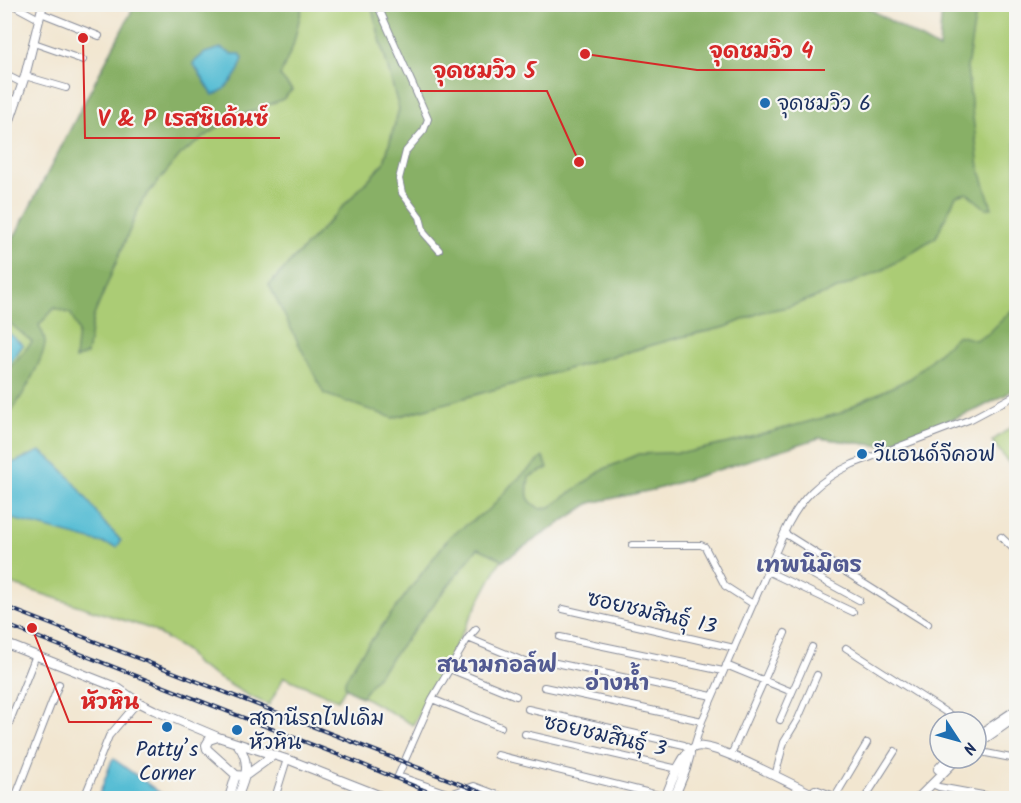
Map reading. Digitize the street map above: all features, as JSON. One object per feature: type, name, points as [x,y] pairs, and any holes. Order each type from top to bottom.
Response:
[{"type":"main road","points":[[988,728],[1017,710]]},
{"type":"main road","points":[[988,737],[1017,717]]},
{"type":"main road","points":[[669,798],[678,769],[693,749],[706,747],[731,755],[792,783],[836,798]]},
{"type":"main road","points":[[669,798],[686,769],[693,749]]},
{"type":"main road","points":[[912,798],[937,770]]},
{"type":"main road","points":[[918,798],[946,770]]},
{"type":"main road","points":[[792,783],[822,798]]},
{"type":"street","points":[[11,4],[41,12],[99,36]]},
{"type":"street","points":[[377,4],[428,119],[424,130],[406,151],[399,179],[402,193],[420,217],[424,233],[439,250]]},
{"type":"street","points":[[4,138],[24,80],[41,12]]},
{"type":"street","points":[[34,43],[83,60]]},
{"type":"street","points":[[4,74],[66,88]]},
{"type":"street","points":[[4,95],[17,102]]},
{"type":"street","points":[[528,709],[693,749],[712,696],[784,533],[795,512],[813,489],[837,472],[971,419],[1017,395]]},
{"type":"street","points":[[784,533],[928,624]]},
{"type":"street","points":[[1001,537],[1017,551]]},
{"type":"street","points":[[632,545],[701,545],[705,547],[725,585],[753,604]]},
{"type":"street","points":[[775,554],[859,600]]},
{"type":"street","points":[[767,571],[853,612]]},
{"type":"street","points":[[836,604],[842,590]]},
{"type":"street","name":"ซอยชมสินธุ์ 13","points":[[563,609],[734,648]]},
{"type":"street","points":[[476,629],[468,638],[432,699],[398,776],[450,794],[474,786],[506,798]]},
{"type":"street","points":[[731,755],[785,633]]},
{"type":"street","points":[[560,637],[725,668],[764,680],[792,692]]},
{"type":"street","points":[[468,638],[533,665]]},
{"type":"street","points":[[4,643],[118,688],[138,702],[218,737],[287,759],[374,796],[386,798]]},
{"type":"street","points":[[780,720],[812,647]]},
{"type":"street","points":[[846,648],[941,710]]},
{"type":"street","points":[[4,736],[36,656]]},
{"type":"street","points":[[556,663],[712,696]]},
{"type":"street","points":[[450,669],[516,696]]},
{"type":"street","points":[[775,776],[784,742],[798,719],[817,675]]},
{"type":"street","points":[[15,798],[59,684]]},
{"type":"street","points":[[544,687],[702,721]]},
{"type":"street","points":[[432,699],[501,727]]},
{"type":"street","points":[[84,798],[109,736],[138,702]]},
{"type":"street","points":[[4,712],[13,715]]},
{"type":"street","points":[[199,728],[205,737],[208,752],[240,776]]},
{"type":"street","name":"ซอยชมสินธุ์ 3","points":[[525,734],[678,769]]},
{"type":"street","points":[[206,745],[209,740],[218,737]]},
{"type":"street","points":[[836,798],[867,743]]},
{"type":"street","points":[[229,798],[246,757],[238,745]]},
{"type":"street","points":[[866,798],[895,751]]},
{"type":"street","points":[[988,753],[1017,759]]},
{"type":"street","points":[[240,776],[274,755]]},
{"type":"street","points":[[497,755],[669,798]]},
{"type":"street","points":[[275,798],[287,759]]},
{"type":"street","points":[[237,798],[240,776]]},
{"type":"street","points":[[932,784],[999,798]]},
{"type":"green space","points":[[135,5],[371,5],[399,109],[384,163],[269,285],[393,418],[677,338],[726,327],[943,126],[942,5],[1016,5],[1016,386],[1007,394],[978,409],[883,446],[819,438],[657,489],[590,503],[500,562],[413,725],[346,687],[338,700],[284,677],[269,705],[247,695],[197,665],[186,651],[151,629],[5,582],[5,255]]},
{"type":"green space","points":[[135,5],[301,5],[293,46],[280,76],[292,90],[283,99],[224,123],[180,155],[142,201],[93,318],[87,354],[75,359],[78,331],[71,314],[55,308],[39,325],[45,343],[35,371],[23,394],[5,417],[5,373],[32,342],[5,319],[5,255]]},
{"type":"green space","points":[[371,5],[863,5],[939,49],[942,5],[971,5],[975,18],[967,68],[979,167],[992,208],[985,208],[967,193],[956,196],[936,237],[885,269],[828,293],[788,307],[762,312],[726,327],[677,338],[393,418],[324,394],[269,285],[384,163],[399,109]]},
{"type":"green space","points":[[1016,306],[1016,386],[1007,394],[978,409],[883,446],[819,438],[657,489],[590,503],[504,560],[478,548],[361,697],[345,687],[345,680],[358,658],[450,536],[491,508],[511,485],[543,457],[548,468],[529,477],[527,492],[532,503],[541,509],[550,507],[604,469],[639,454],[688,452],[841,413],[911,378],[958,335],[975,340],[988,334]]},
{"type":"green space","points":[[1014,425],[1016,428],[1015,471],[992,441]]},
{"type":"water","points":[[221,48],[231,54],[240,54],[243,58],[232,80],[223,90],[213,95],[193,63],[205,53]]},
{"type":"water","points":[[5,330],[23,345],[5,370]]},
{"type":"water","points":[[40,451],[67,474],[104,523],[119,538],[121,541],[117,547],[5,517],[5,469],[10,464]]},
{"type":"water","points":[[114,759],[167,798],[98,798]]},
{"type":"railway","points":[[4,606],[496,798]]},
{"type":"railway","points":[[4,624],[443,798]]},
{"type":"place","name":"V & P เรสซิเด้นซ์","points":[[83,38]]},
{"type":"place","name":"จุดชมวิว 4","points":[[585,54]]},
{"type":"place","name":"จุดชมวิว 6","points":[[765,103]]},
{"type":"place","name":"จุดชมวิว 5","points":[[579,162]]},
{"type":"place","name":"วีแอนด์จีคอฟ","points":[[862,454]]},
{"type":"place","name":"หัวหิน","points":[[32,628]]},
{"type":"place","name":"Patty’s Corner","points":[[167,727]]},
{"type":"place","name":"สถานีรถไฟเดิม หัวหิน","points":[[237,730]]},
{"type":"district","name":"เทพนิมิตร","points":[[809,564]]},
{"type":"district","name":"สนามกอล์ฟ","points":[[497,664]]},
{"type":"district","name":"อ่างน้ำ","points":[[617,682]]}]
